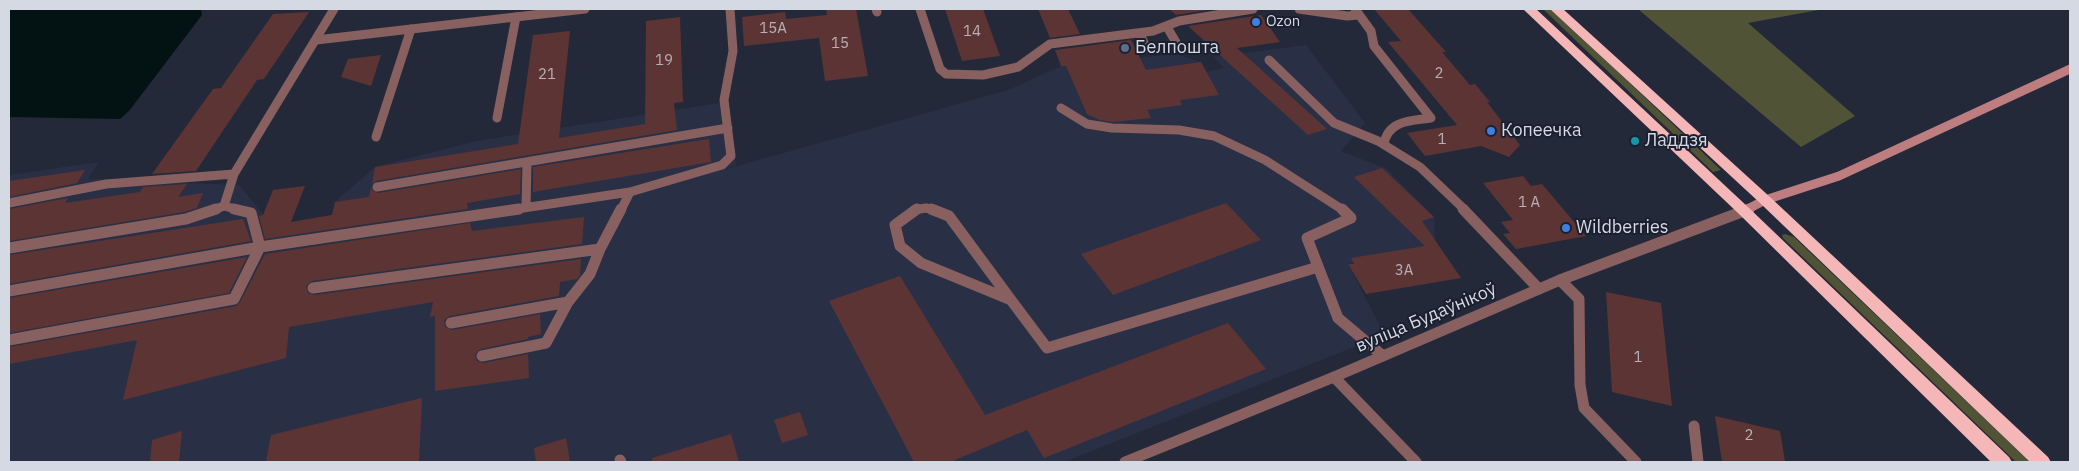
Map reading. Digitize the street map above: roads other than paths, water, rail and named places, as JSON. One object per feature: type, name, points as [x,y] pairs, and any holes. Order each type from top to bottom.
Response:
[{"type":"highway","points":[[1529,9],[1744,211],[2003,462]]},
{"type":"highway","points":[[1556,9],[1765,200],[2042,462]]},
{"type":"street","points":[[224,206],[234,174],[334,9]]},
{"type":"street","points":[[316,40],[561,10],[585,9]]},
{"type":"street","points":[[9,290],[260,247],[630,192],[722,164],[731,156],[724,100],[733,51],[730,9]]},
{"type":"street","points":[[920,9],[940,69],[946,74],[955,75],[983,75],[1018,67],[1050,44],[1139,33],[1167,27],[1179,21],[1253,9]]},
{"type":"street","points":[[1299,9],[1347,16],[1357,12],[1371,31],[1374,46],[1431,118],[1392,126],[1386,131],[1384,144]]},
{"type":"street","points":[[497,118],[516,17]]},
{"type":"street","points":[[1167,27],[1177,44]]},
{"type":"street","points":[[376,137],[411,29]]},
{"type":"street","points":[[1139,33],[1147,48]]},
{"type":"street","points":[[1269,60],[1334,123],[1384,144],[1420,167],[1440,185],[1539,289]]},
{"type":"street","points":[[1744,211],[1765,200],[1839,176],[2070,70]]},
{"type":"street","points":[[1061,108],[1087,124],[1112,128],[1180,130],[1214,136],[1265,160],[1338,205],[1351,218],[1307,238],[1338,318],[1383,356]]},
{"type":"street","points":[[377,187],[728,128]]},
{"type":"street","points":[[526,207],[527,162]]},
{"type":"street","points":[[9,203],[106,184],[234,174]]},
{"type":"street","points":[[482,356],[546,343],[568,302],[590,274],[600,249],[630,192]]},
{"type":"street","points":[[9,248],[186,218],[224,206],[251,214],[260,247],[234,299],[9,340]]},
{"type":"street","points":[[1012,300],[921,262],[900,246],[895,225],[910,210],[930,207],[949,216],[1012,300],[1047,348],[1318,267]]},
{"type":"street","name":"вуліца Будаўнікоў","points":[[1125,462],[1334,377],[1560,280],[1744,211]]},
{"type":"street","points":[[313,288],[600,249]]},
{"type":"street","points":[[1560,280],[1579,299],[1580,385],[1584,408],[1604,431],[1636,462]]},
{"type":"street","points":[[451,323],[568,302]]},
{"type":"street","points":[[1334,377],[1416,462]]},
{"type":"street","points":[[1694,426],[1698,462]]},
{"type":"place","name":"Ozon","points":[[1256,22]]},
{"type":"place","name":"Белпошта","points":[[1125,48]]},
{"type":"place","name":"Копеечка","points":[[1491,131]]},
{"type":"place","name":"Ладдзя","points":[[1635,141]]},
{"type":"place","name":"Wildberries","points":[[1566,228]]}]
